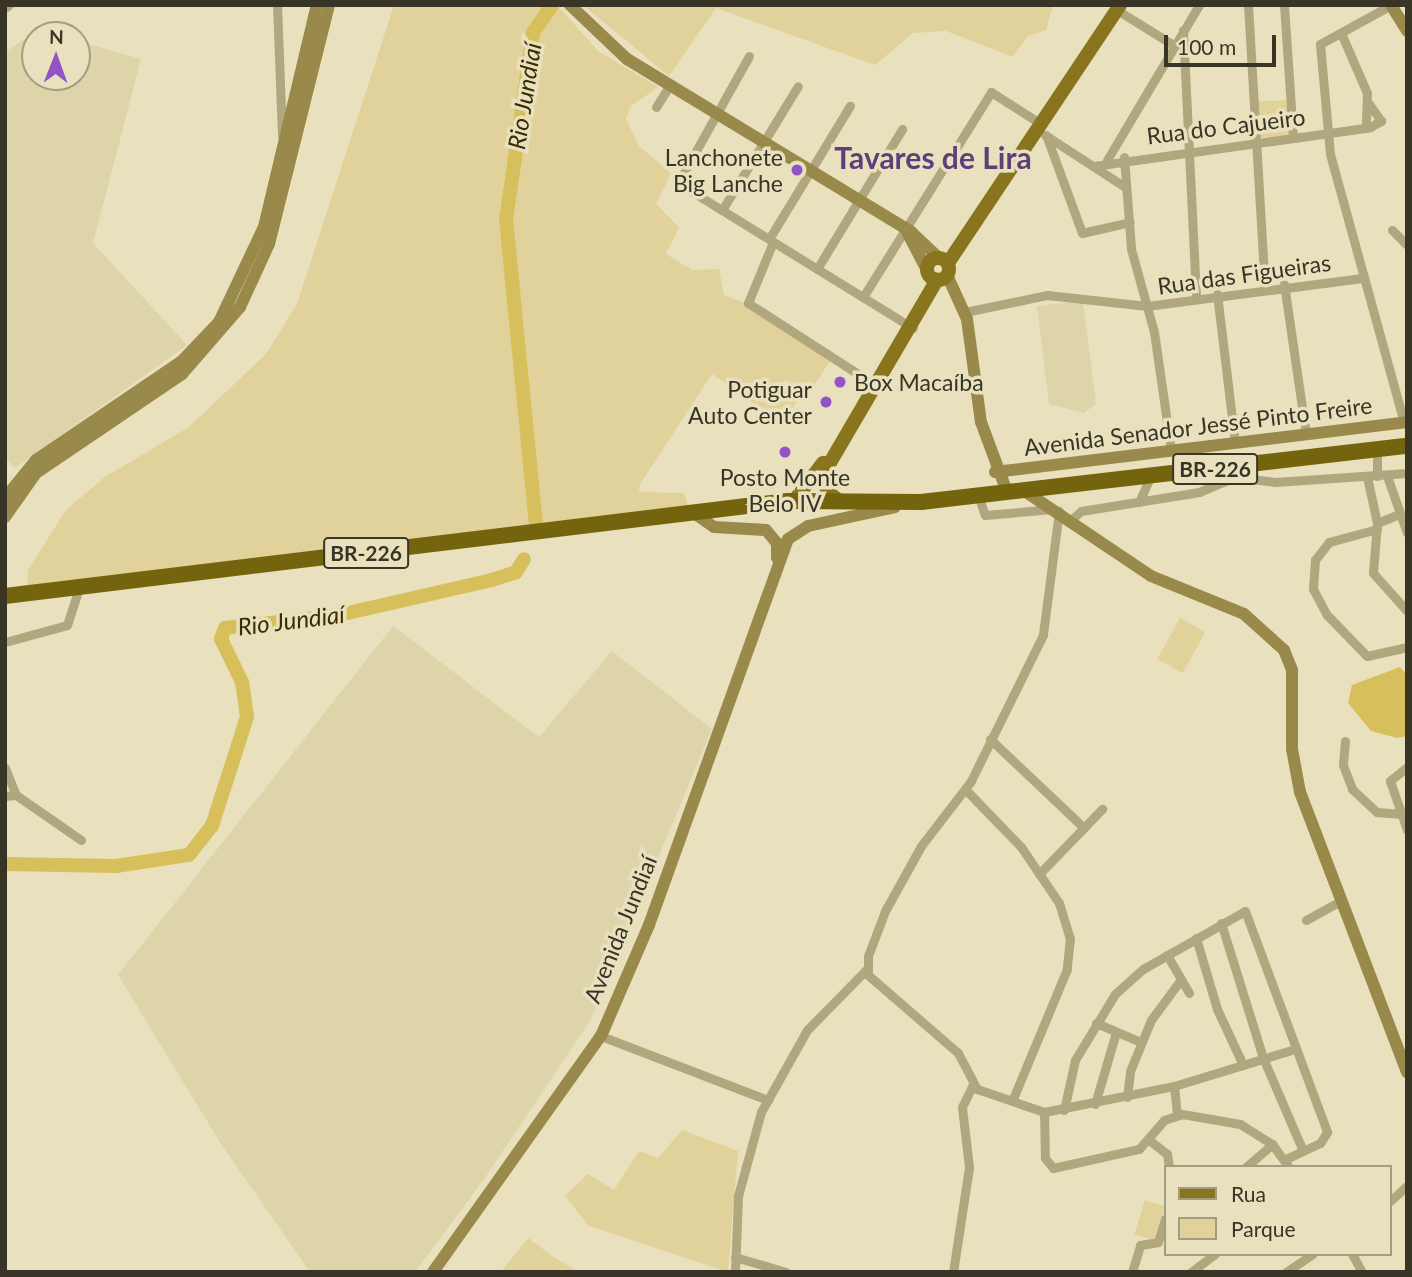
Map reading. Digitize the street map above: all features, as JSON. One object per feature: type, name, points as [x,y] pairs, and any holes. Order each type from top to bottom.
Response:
[{"type":"highway","name":"BR-226","points":[[5,596],[698,515],[794,500],[921,502],[1150,477],[1234,472],[1407,446]]},
{"type":"main road","points":[[5,517],[36,473],[172,382],[216,341],[261,266],[317,5]]},
{"type":"main road","points":[[5,498],[36,460],[182,361],[219,322],[257,247],[329,5]]},
{"type":"main road","points":[[570,5],[606,44],[762,144],[906,230],[940,270],[965,312],[995,472],[1015,491],[1072,519],[1151,576],[1244,614],[1284,650],[1292,670],[1296,779],[1407,1072]]},
{"type":"main road","points":[[1391,5],[1407,31]]},
{"type":"main road","points":[[794,500],[837,445],[877,386],[913,328],[940,270],[1041,129],[1118,8]]},
{"type":"main road","points":[[906,230],[940,270]]},
{"type":"main road","name":"Avenida Senador Jessé Pinto Freire","points":[[995,472],[1405,423]]},
{"type":"main road","points":[[837,445],[823,479],[838,500]]},
{"type":"main road","name":"Avenida Jundiaí","points":[[433,1272],[601,1036],[649,925],[776,565],[788,540],[808,526],[921,502]]},
{"type":"main road","points":[[698,515],[714,527],[766,530],[777,543],[776,565]]},
{"type":"street","points":[[277,5],[288,148]]},
{"type":"street","points":[[1107,160],[1199,5]]},
{"type":"street","points":[[1248,5],[1265,287]]},
{"type":"street","points":[[1284,5],[1293,137]]},
{"type":"street","points":[[1391,5],[1341,33],[1322,39],[1329,133],[1364,278],[1405,423]]},
{"type":"street","points":[[1118,8],[1175,46]]},
{"type":"street","points":[[1183,30],[1196,298]]},
{"type":"street","points":[[1341,33],[1369,104],[1365,128]]},
{"type":"street","points":[[748,56],[680,172],[678,183],[913,328]]},
{"type":"street","points":[[656,107],[669,86]]},
{"type":"street","points":[[722,210],[798,86]]},
{"type":"street","points":[[863,297],[991,92],[1125,187]]},
{"type":"street","name":"Rua do Cajueiro","points":[[1094,166],[1124,157],[1365,128],[1381,121],[1369,104]]},
{"type":"street","points":[[850,106],[771,240],[748,303],[877,386]]},
{"type":"street","points":[[817,269],[902,129]]},
{"type":"street","points":[[1041,129],[1082,233],[1130,222]]},
{"type":"street","points":[[1124,157],[1130,222],[1171,450]]},
{"type":"street","points":[[1392,230],[1407,245]]},
{"type":"street","name":"Rua das Figueiras","points":[[965,312],[1063,293],[1147,306],[1284,284],[1364,278]]},
{"type":"street","points":[[1284,284],[1306,434]]},
{"type":"street","points":[[1217,294],[1235,442]]},
{"type":"street","points":[[1377,450],[1377,526],[1373,573],[1407,611]]},
{"type":"street","points":[[1072,519],[1081,511],[1199,492],[1234,472],[1377,476],[1407,473]]},
{"type":"street","points":[[1377,476],[1407,533]]},
{"type":"street","points":[[1139,502],[1150,477]]},
{"type":"street","points":[[735,1272],[740,1180],[768,1100],[807,1030],[867,969],[893,895],[965,789],[1047,624],[1056,510],[985,515],[978,495]]},
{"type":"street","points":[[1399,514],[1377,526],[1329,542],[1315,560],[1313,589],[1327,615],[1367,656],[1407,647]]},
{"type":"street","points":[[5,642],[67,625],[79,587]]},
{"type":"street","points":[[990,739],[1084,828]]},
{"type":"street","points":[[1345,741],[1343,765],[1352,789],[1377,812],[1401,814]]},
{"type":"street","points":[[1407,767],[1390,780],[1407,830]]},
{"type":"street","points":[[5,768],[16,795],[80,840]]},
{"type":"street","points":[[965,789],[1004,826],[1039,874],[1065,918],[1071,954],[1012,1101]]},
{"type":"street","points":[[5,796],[16,795]]},
{"type":"street","points":[[1039,874],[1102,809]]},
{"type":"street","points":[[1306,920],[1340,901]]},
{"type":"street","points":[[1044,1112],[1045,1158],[1055,1169],[1123,1156],[1149,1140],[1158,1124],[1177,1114],[1233,1121],[1272,1144],[1288,1163],[1326,1132],[1292,1050],[1251,918],[1243,911],[1167,955],[1124,984],[1096,1023],[1075,1060],[1064,1110]]},
{"type":"street","points":[[1221,923],[1263,1058],[1303,1151]]},
{"type":"street","points":[[1196,938],[1217,1009],[1243,1065]]},
{"type":"street","points":[[1167,955],[1179,982],[1188,993]]},
{"type":"street","points":[[867,969],[884,992],[958,1053],[973,1084],[1044,1112],[1095,1104],[1174,1086],[1292,1050]]},
{"type":"street","points":[[1127,1097],[1141,1042],[1163,998],[1179,982]]},
{"type":"street","points":[[1096,1023],[1141,1042]]},
{"type":"street","points":[[1095,1104],[1116,1032]]},
{"type":"street","points":[[601,1036],[768,1100]]},
{"type":"street","points":[[953,1272],[969,1167],[962,1114],[973,1084]]},
{"type":"street","points":[[1174,1086],[1177,1114]]},
{"type":"street","points":[[1149,1140],[1167,1154],[1169,1165]]},
{"type":"street","points":[[1248,1165],[1272,1144]]},
{"type":"street","points":[[1391,1200],[1407,1186]]},
{"type":"street","points":[[1132,1272],[1140,1245],[1158,1242],[1164,1227]]},
{"type":"street","points":[[1191,1272],[1212,1256]]},
{"type":"street","points":[[1286,1272],[1310,1256]]},
{"type":"street","points":[[1353,1256],[1363,1272]]},
{"type":"street","points":[[735,1257],[786,1272]]},
{"type":"shaded area","points":[[21,41],[21,91],[91,91],[91,45],[141,59],[93,243],[187,345],[15,468],[5,458],[5,52]]},
{"type":"shaded area","points":[[1083,301],[1096,404],[1084,413],[1049,404],[1037,306]]},
{"type":"shaded area","points":[[393,626],[539,737],[612,651],[712,729],[590,1021],[484,1179],[415,1272],[310,1272],[221,1144],[118,975]]},
{"type":"shaded area","points":[[1400,667],[1407,675],[1407,736],[1397,738],[1371,731],[1348,703],[1352,685]]},
{"type":"green space","points":[[394,5],[557,5],[598,51],[658,87],[630,107],[626,119],[639,146],[671,173],[656,204],[679,227],[666,254],[692,270],[719,269],[724,295],[753,306],[832,358],[808,395],[786,380],[780,388],[797,403],[778,421],[712,374],[640,484],[639,492],[684,493],[689,508],[673,522],[27,598],[28,570],[66,510],[105,477],[189,427],[266,354],[297,304]]},
{"type":"green space","points":[[583,5],[1053,5],[1046,30],[1027,37],[1013,57],[946,31],[913,33],[875,65],[716,8],[669,76]]},
{"type":"green space","points":[[1288,100],[1290,136],[1259,138],[1257,102]]},
{"type":"green space","points":[[1180,618],[1205,632],[1183,673],[1157,659]]},
{"type":"green space","points":[[682,1130],[738,1151],[728,1272],[589,1226],[565,1196],[588,1174],[614,1190],[639,1151],[658,1158]]},
{"type":"green space","points":[[1145,1200],[1164,1206],[1155,1241],[1134,1234]]},
{"type":"green space","points":[[528,1238],[551,1255],[578,1272],[501,1272]]},
{"type":"waterway","name":"Rio Jundiaí","points":[[536,525],[506,220],[533,33],[552,5]]},
{"type":"waterway","name":"Rio Jundiaí","points":[[5,864],[116,866],[189,855],[212,826],[247,717],[242,682],[221,639],[225,628],[339,615],[492,580],[516,572],[524,559]]},
{"type":"place","name":"Lanchonete Big Lanche","points":[[797,170]]},
{"type":"place","name":"Box Macaíba","points":[[840,382]]},
{"type":"place","name":"Potiguar Auto Center","points":[[826,402]]},
{"type":"place","name":"Posto Monte Belo IV","points":[[785,452]]},
{"type":"district","name":"Tavares de Lira","points":[[933,157]]}]
